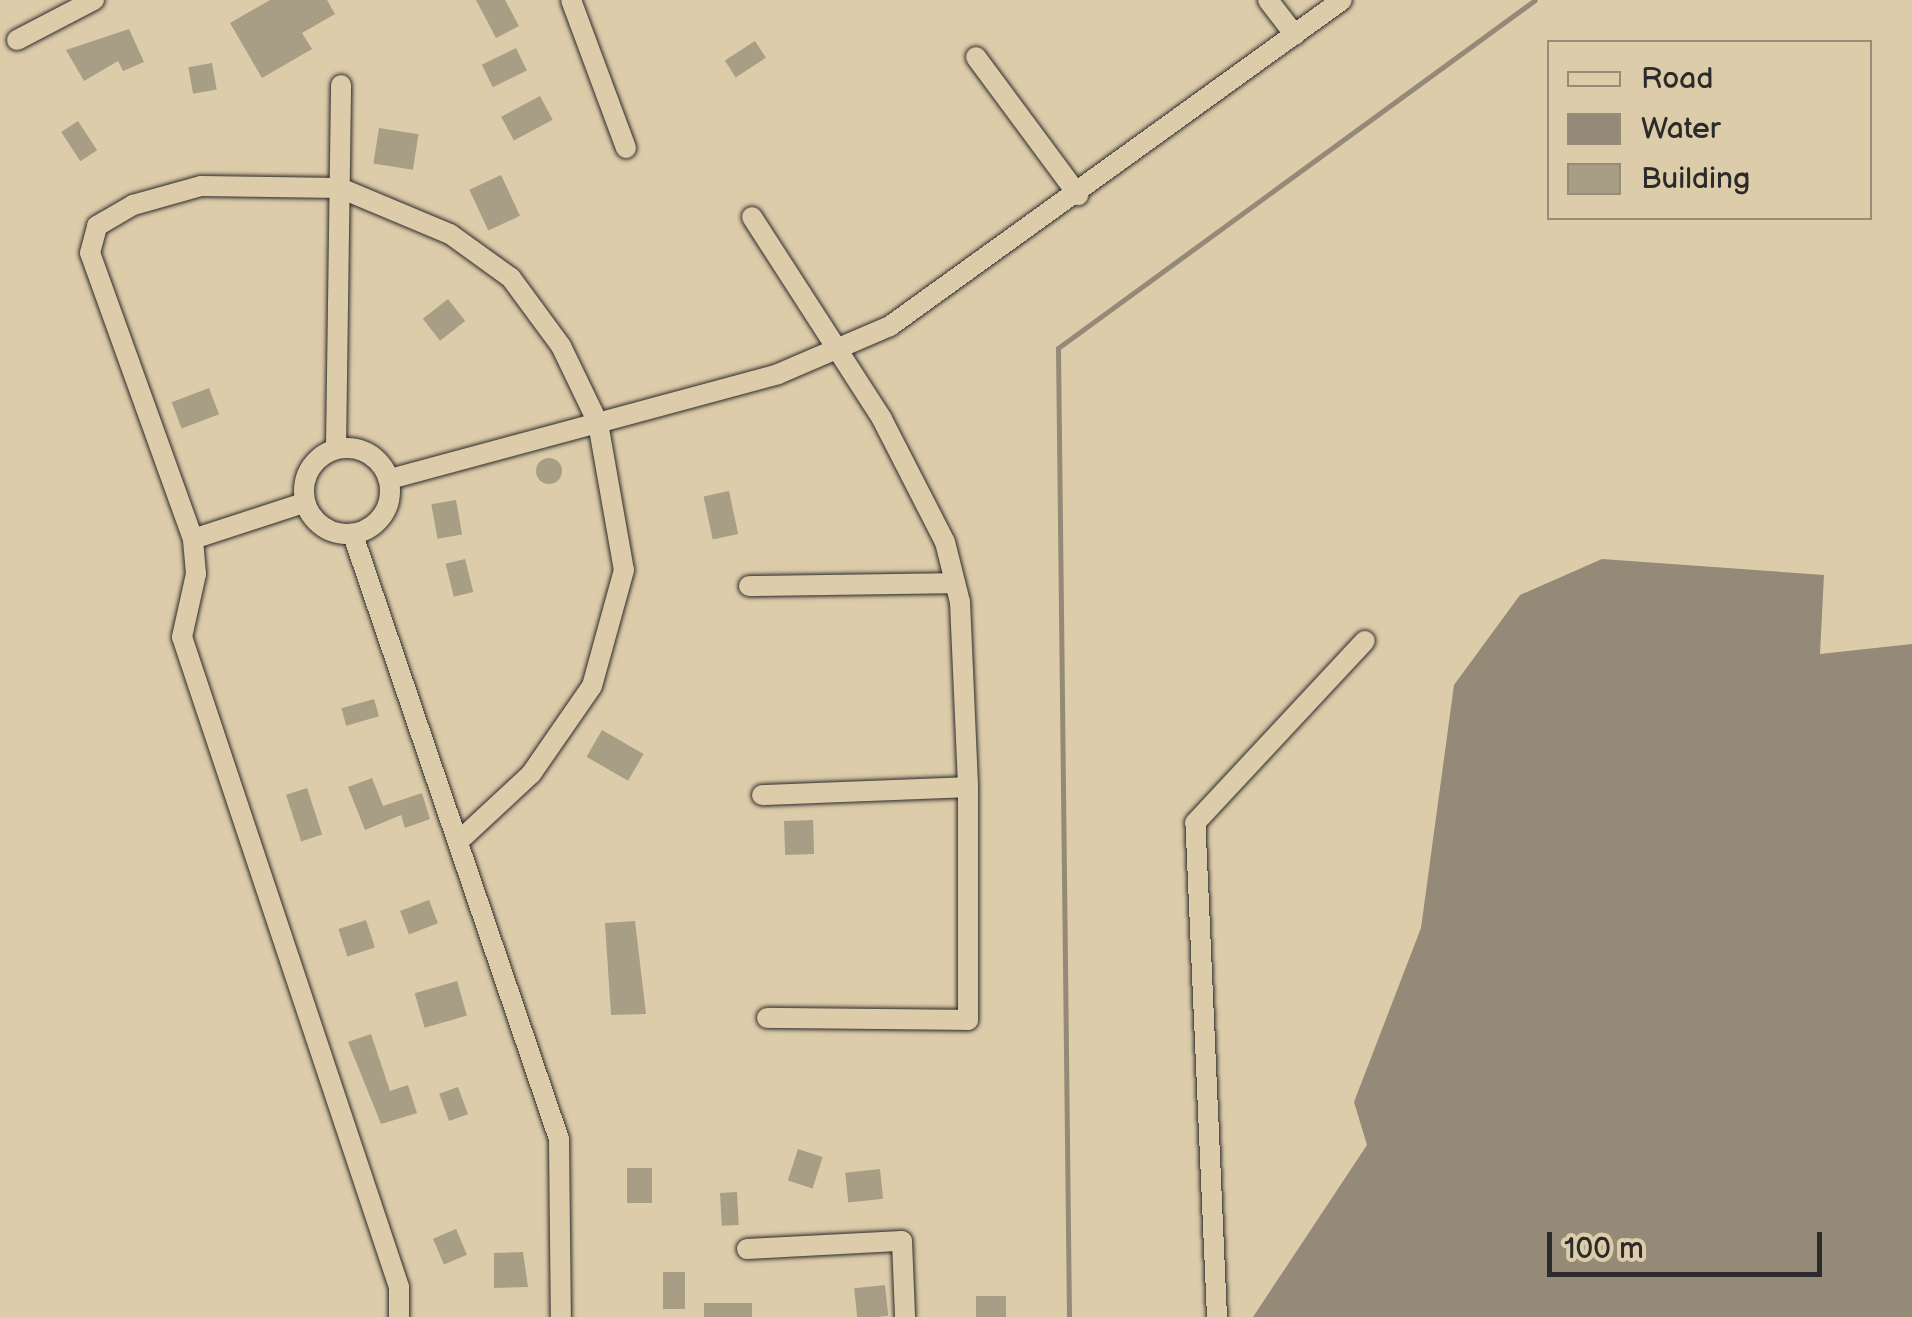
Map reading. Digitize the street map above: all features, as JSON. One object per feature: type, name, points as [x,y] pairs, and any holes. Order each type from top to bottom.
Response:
[{"type":"street","points":[[17,40],[94,0]]},
{"type":"street","points":[[571,0],[626,148]]},
{"type":"street","points":[[1268,0],[1295,35]]},
{"type":"street","points":[[390,479],[598,423],[840,350],[890,326],[1078,196],[1342,0]]},
{"type":"street","points":[[976,57],[1078,196]]},
{"type":"street","points":[[336,448],[378,460],[390,479],[390,504],[376,525],[353,536],[322,528],[304,504],[310,470],[336,448],[340,86]]},
{"type":"street","points":[[399,1317],[399,1287],[182,638],[196,574],[193,539],[90,253],[97,226],[133,205],[201,186],[340,188],[450,234],[510,278],[562,346],[598,423],[624,570],[592,686],[532,774],[458,841]]},
{"type":"street","points":[[752,217],[840,350],[945,542],[955,583],[968,787],[968,1020],[767,1018]]},
{"type":"street","points":[[193,539],[304,504]]},
{"type":"street","points":[[353,536],[559,1139],[561,1317]]},
{"type":"street","points":[[749,586],[955,583]]},
{"type":"street","points":[[1217,1317],[1194,823],[1365,641]]},
{"type":"street","points":[[762,796],[968,787]]},
{"type":"street","points":[[748,1249],[902,1242],[905,1317]]},
{"type":"water","points":[[1602,559],[1824,575],[1820,654],[1912,644],[1912,1317],[1253,1317],[1367,1145],[1354,1102],[1421,928],[1454,685],[1520,595]]},
{"type":"building","points":[[270,0],[327,0],[335,14],[302,33],[312,49],[262,78],[230,23]]},
{"type":"building","points":[[476,0],[505,0],[519,26],[496,38]]},
{"type":"building","points":[[129,29],[144,62],[123,71],[118,61],[84,81],[66,50]]},
{"type":"building","points":[[755,41],[766,58],[736,77],[725,61]]},
{"type":"building","points":[[516,48],[527,70],[493,87],[482,65]]},
{"type":"building","points":[[212,63],[217,90],[193,94],[188,67]]},
{"type":"building","points":[[540,96],[553,120],[514,140],[501,117]]},
{"type":"building","points":[[78,121],[97,150],[80,161],[61,132]]},
{"type":"building","points":[[379,128],[419,134],[413,170],[373,164]]},
{"type":"building","points":[[501,175],[520,216],[488,231],[469,190]]},
{"type":"building","points":[[448,299],[465,321],[440,341],[423,319]]},
{"type":"building","points":[[209,388],[219,414],[182,428],[172,402]]},
{"type":"building","points":[[549,458],[558,462],[562,471],[558,480],[549,484],[540,480],[536,471],[540,462]]},
{"type":"building","points":[[729,491],[738,534],[713,539],[704,496]]},
{"type":"building","points":[[456,500],[462,534],[437,539],[431,504]]},
{"type":"building","points":[[465,559],[473,592],[454,597],[446,564]]},
{"type":"building","points":[[374,699],[379,716],[346,726],[341,708]]},
{"type":"building","points":[[602,730],[644,754],[628,781],[586,757]]},
{"type":"building","points":[[372,778],[383,806],[422,793],[430,819],[405,828],[401,815],[365,830],[348,787]]},
{"type":"building","points":[[307,788],[322,835],[301,841],[286,795]]},
{"type":"building","points":[[813,820],[814,854],[785,855],[784,821]]},
{"type":"building","points":[[429,900],[438,923],[409,934],[400,911]]},
{"type":"building","points":[[366,920],[375,948],[347,957],[338,929]]},
{"type":"building","points":[[635,921],[646,1014],[611,1015],[605,923]]},
{"type":"building","points":[[457,981],[467,1016],[425,1028],[415,993]]},
{"type":"building","points":[[371,1034],[390,1091],[408,1085],[417,1113],[381,1124],[348,1042]]},
{"type":"building","points":[[458,1087],[468,1114],[449,1121],[439,1094]]},
{"type":"building","points":[[798,1149],[823,1157],[813,1188],[788,1180]]},
{"type":"building","points":[[627,1168],[652,1168],[652,1203],[627,1203]]},
{"type":"building","points":[[880,1169],[883,1199],[848,1202],[845,1173]]},
{"type":"building","points":[[737,1192],[739,1225],[722,1226],[720,1193]]},
{"type":"building","points":[[456,1229],[467,1255],[444,1265],[433,1239]]},
{"type":"building","points":[[523,1252],[528,1287],[494,1288],[494,1253]]},
{"type":"building","points":[[663,1272],[685,1272],[685,1309],[663,1309]]},
{"type":"building","points":[[885,1285],[888,1316],[857,1317],[854,1288]]},
{"type":"building","points":[[976,1296],[1006,1296],[1006,1317],[976,1317]]},
{"type":"building","points":[[704,1303],[752,1303],[752,1317],[704,1317]]},
{"type":"waterway","points":[[1069,1317],[1058,348],[1535,0]]}]
